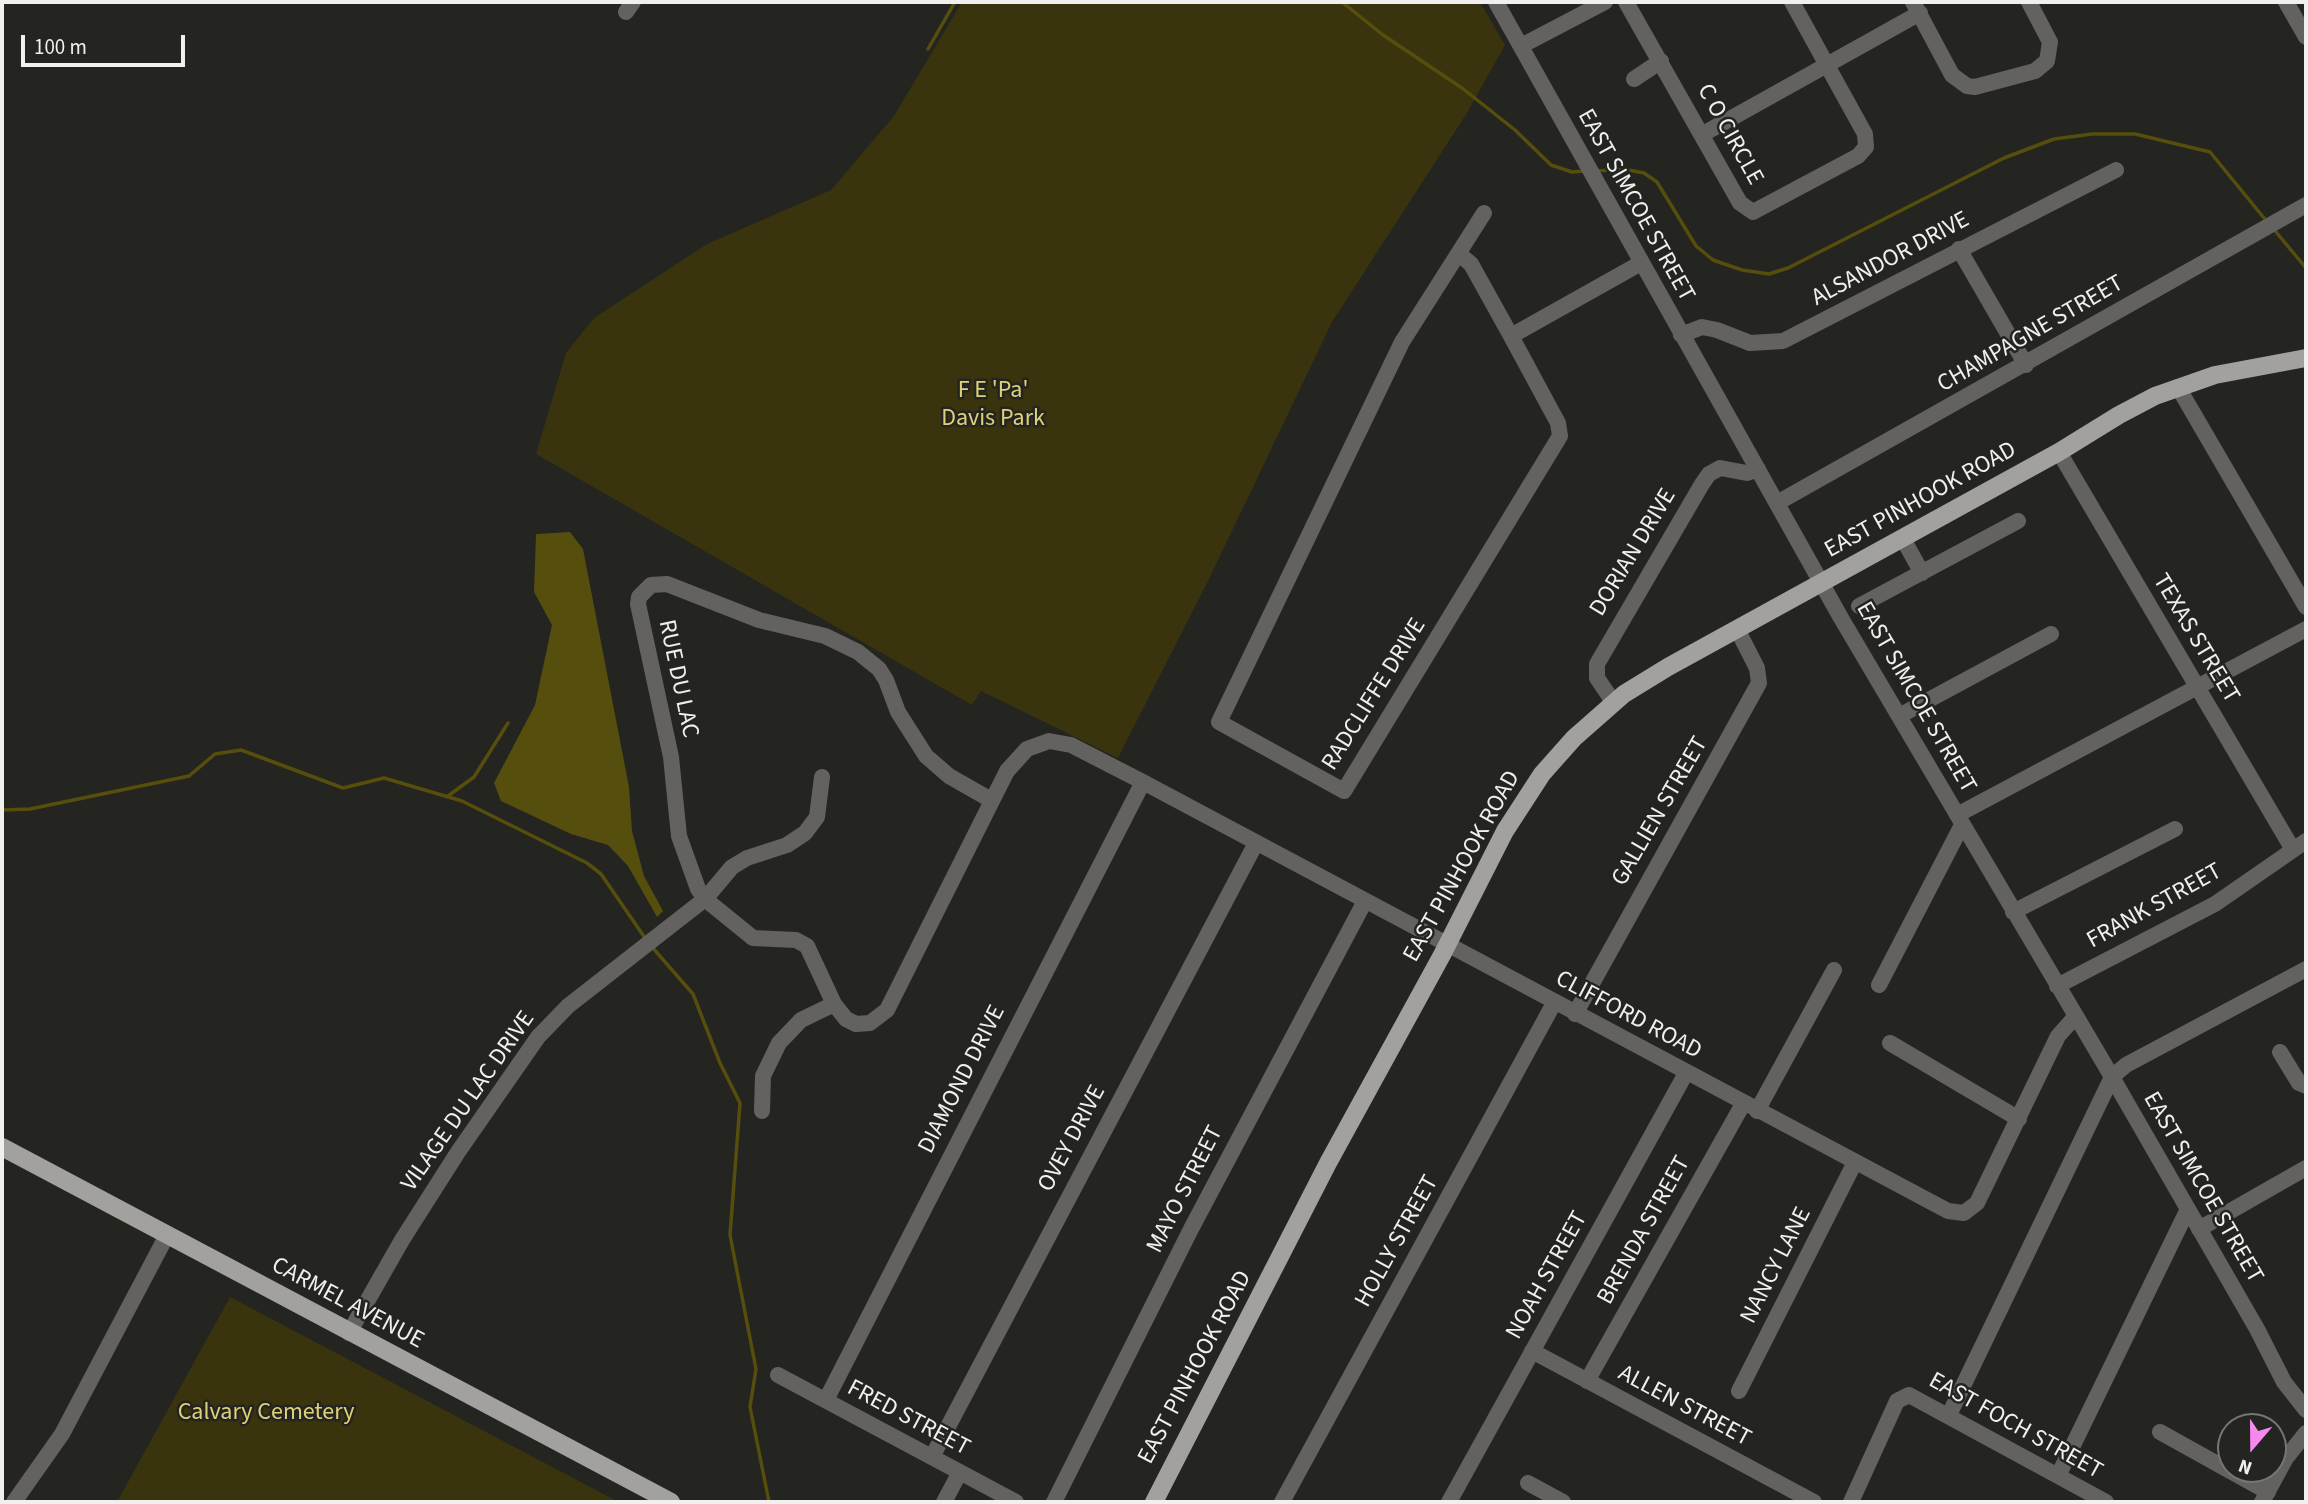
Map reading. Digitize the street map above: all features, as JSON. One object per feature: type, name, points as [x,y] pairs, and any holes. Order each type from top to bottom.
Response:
[{"type":"main road","name":"EAST PINHOOK ROAD","points":[[1154,1502],[1334,1152],[1523,801],[1560,751],[1614,703],[1668,667],[1823,584],[2059,452],[2119,415],[2178,387],[2215,374],[2306,358]]},
{"type":"main road","name":"CARMEL AVENUE","points":[[2,1147],[645,1496],[671,1502]]},
{"type":"street","name":"EAST SIMCOE STREET","points":[[1496,2],[1823,584],[2112,1077],[2284,1382],[2306,1410]]},
{"type":"street","points":[[1521,46],[1605,2]]},
{"type":"street","name":"C O CIRCLE","points":[[1626,2],[1703,134],[1740,204],[1753,212],[1858,156],[1866,147],[1865,134],[1792,2]]},
{"type":"street","points":[[1703,134],[1826,64],[1916,7],[1955,79],[1967,86],[1985,86],[2035,71],[2047,61],[2050,42],[2029,2]]},
{"type":"street","points":[[2286,2],[2306,37]]},
{"type":"street","points":[[1634,79],[1661,61]]},
{"type":"street","name":"ALSANDOR DRIVE","points":[[1681,335],[1696,328],[1708,328],[1750,343],[1778,343],[2116,170]]},
{"type":"street","name":"CHAMPAGNE STREET","points":[[1777,503],[2306,205]]},
{"type":"street","name":"RADCLIFFE DRIVE","points":[[1459,254],[1471,264],[1558,423],[1559,442],[1344,791],[1219,722],[1402,342],[1484,213]]},
{"type":"street","points":[[1959,249],[2026,365]]},
{"type":"street","points":[[1511,336],[1641,263]]},
{"type":"street","points":[[2178,387],[2306,607]]},
{"type":"street","name":"TEXAS STREET","points":[[2059,452],[2197,687],[2299,844]]},
{"type":"street","name":"DORIAN DRIVE","points":[[1614,703],[1597,678],[1597,664],[1702,484],[1709,474],[1720,468],[1748,473],[1758,469]]},
{"type":"street","points":[[1859,606],[2018,521]]},
{"type":"street","points":[[1903,539],[1922,573]]},
{"type":"street","name":"RUE DU LAC","points":[[834,1004],[813,954],[803,943],[753,939],[705,900],[693,878],[679,836],[663,713],[638,604],[639,597],[651,585],[667,584],[758,620],[825,636],[858,652],[879,669],[898,712],[926,756],[949,776],[991,800]]},
{"type":"street","points":[[1880,985],[1959,820],[2306,629]]},
{"type":"street","name":"GALLIEN STREET","points":[[1575,1014],[1759,683],[1757,668],[1738,631]]},
{"type":"street","points":[[1899,716],[2051,634]]},
{"type":"street","name":"CLIFFORD ROAD","points":[[991,800],[1007,771],[1027,749],[1049,741],[1071,745],[1934,1205],[1964,1213],[1971,1209],[1984,1193],[2058,1036],[2076,1017]]},
{"type":"street","name":"VILAGE DU LAC DRIVE","points":[[349,1333],[402,1240],[451,1163],[538,1037],[568,1006],[705,900],[732,867],[787,845],[812,825],[817,817],[822,778]]},
{"type":"street","name":"DIAMOND DRIVE","points":[[826,1400],[1143,782]]},
{"type":"street","points":[[762,1111],[763,1076],[779,1043],[801,1020],[834,1004],[846,1019],[856,1024],[870,1023],[887,1010],[991,800]]},
{"type":"street","points":[[2013,912],[2175,829]]},
{"type":"street","name":"OVEY DRIVE","points":[[932,1457],[1256,843]]},
{"type":"street","name":"FRANK STREET","points":[[2057,986],[2215,904],[2299,844]]},
{"type":"street","name":"MAYO STREET","points":[[1054,1502],[1191,1229],[1365,901]]},
{"type":"street","points":[[1949,1415],[2112,1077],[2126,1065],[2306,968]]},
{"type":"street","name":"BRENDA STREET","points":[[1587,1381],[1834,970]]},
{"type":"street","name":"HOLLY STREET","points":[[1282,1502],[1554,1003]]},
{"type":"street","points":[[1890,1043],[2019,1119]]},
{"type":"street","points":[[2280,1052],[2299,1083],[2306,1086]]},
{"type":"street","name":"NOAH STREET","points":[[1449,1502],[1686,1073]]},
{"type":"street","name":"NANCY LANE","points":[[1739,1391],[1855,1162]]},
{"type":"street","points":[[2199,1229],[2306,1168]]},
{"type":"street","points":[[2058,1476],[2188,1209]]},
{"type":"street","points":[[14,1502],[62,1434],[167,1235]]},
{"type":"street","name":"ALLEN STREET","points":[[1532,1351],[1814,1502]]},
{"type":"street","name":"FRED STREET","points":[[778,1375],[1016,1502]]},
{"type":"street","name":"EAST FOCH STREET","points":[[1851,1502],[1902,1397],[1913,1395],[2106,1502]]},
{"type":"street","points":[[2160,1432],[2265,1497],[2286,1458],[2306,1433]]},
{"type":"street","points":[[944,1502],[960,1472]]},
{"type":"street","points":[[1528,1483],[1557,1501]]},
{"type":"green space","name":"F E 'Pa' Davis Park","points":[[962,2],[1480,2],[1505,45],[1467,113],[1332,322],[1209,579],[1118,758],[981,691],[972,705],[536,454],[566,353],[594,318],[707,244],[831,190],[894,116]]},
{"type":"green space","name":"Calvary Cemetery","points":[[230,1297],[613,1499],[614,1502],[117,1502]]},
{"type":"shaded area","points":[[570,532],[583,549],[629,787],[632,831],[644,876],[663,911],[657,917],[628,866],[608,845],[571,834],[501,801],[494,783],[535,705],[552,625],[534,592],[536,534]]},
{"type":"waterway","points":[[928,49],[955,2]]},
{"type":"waterway","points":[[1342,2],[1383,35],[1462,88],[1515,130],[1551,165],[1572,172],[1585,171]]},
{"type":"waterway","points":[[1596,171],[1623,169],[1644,173],[1657,182],[1696,246],[1713,260],[1742,270],[1769,274],[1788,268],[2004,158],[2054,139],[2092,134],[2135,134],[2210,152],[2264,218]]},
{"type":"waterway","points":[[2276,232],[2306,268]]},
{"type":"waterway","points":[[448,796],[474,777],[508,723]]},
{"type":"waterway","points":[[2,810],[30,809],[189,776],[215,754],[241,750],[343,788],[384,778],[462,801],[587,863],[601,874],[645,938]]},
{"type":"waterway","points":[[652,947],[693,994],[720,1063],[740,1103],[730,1235],[756,1369],[750,1407],[769,1502]]}]
